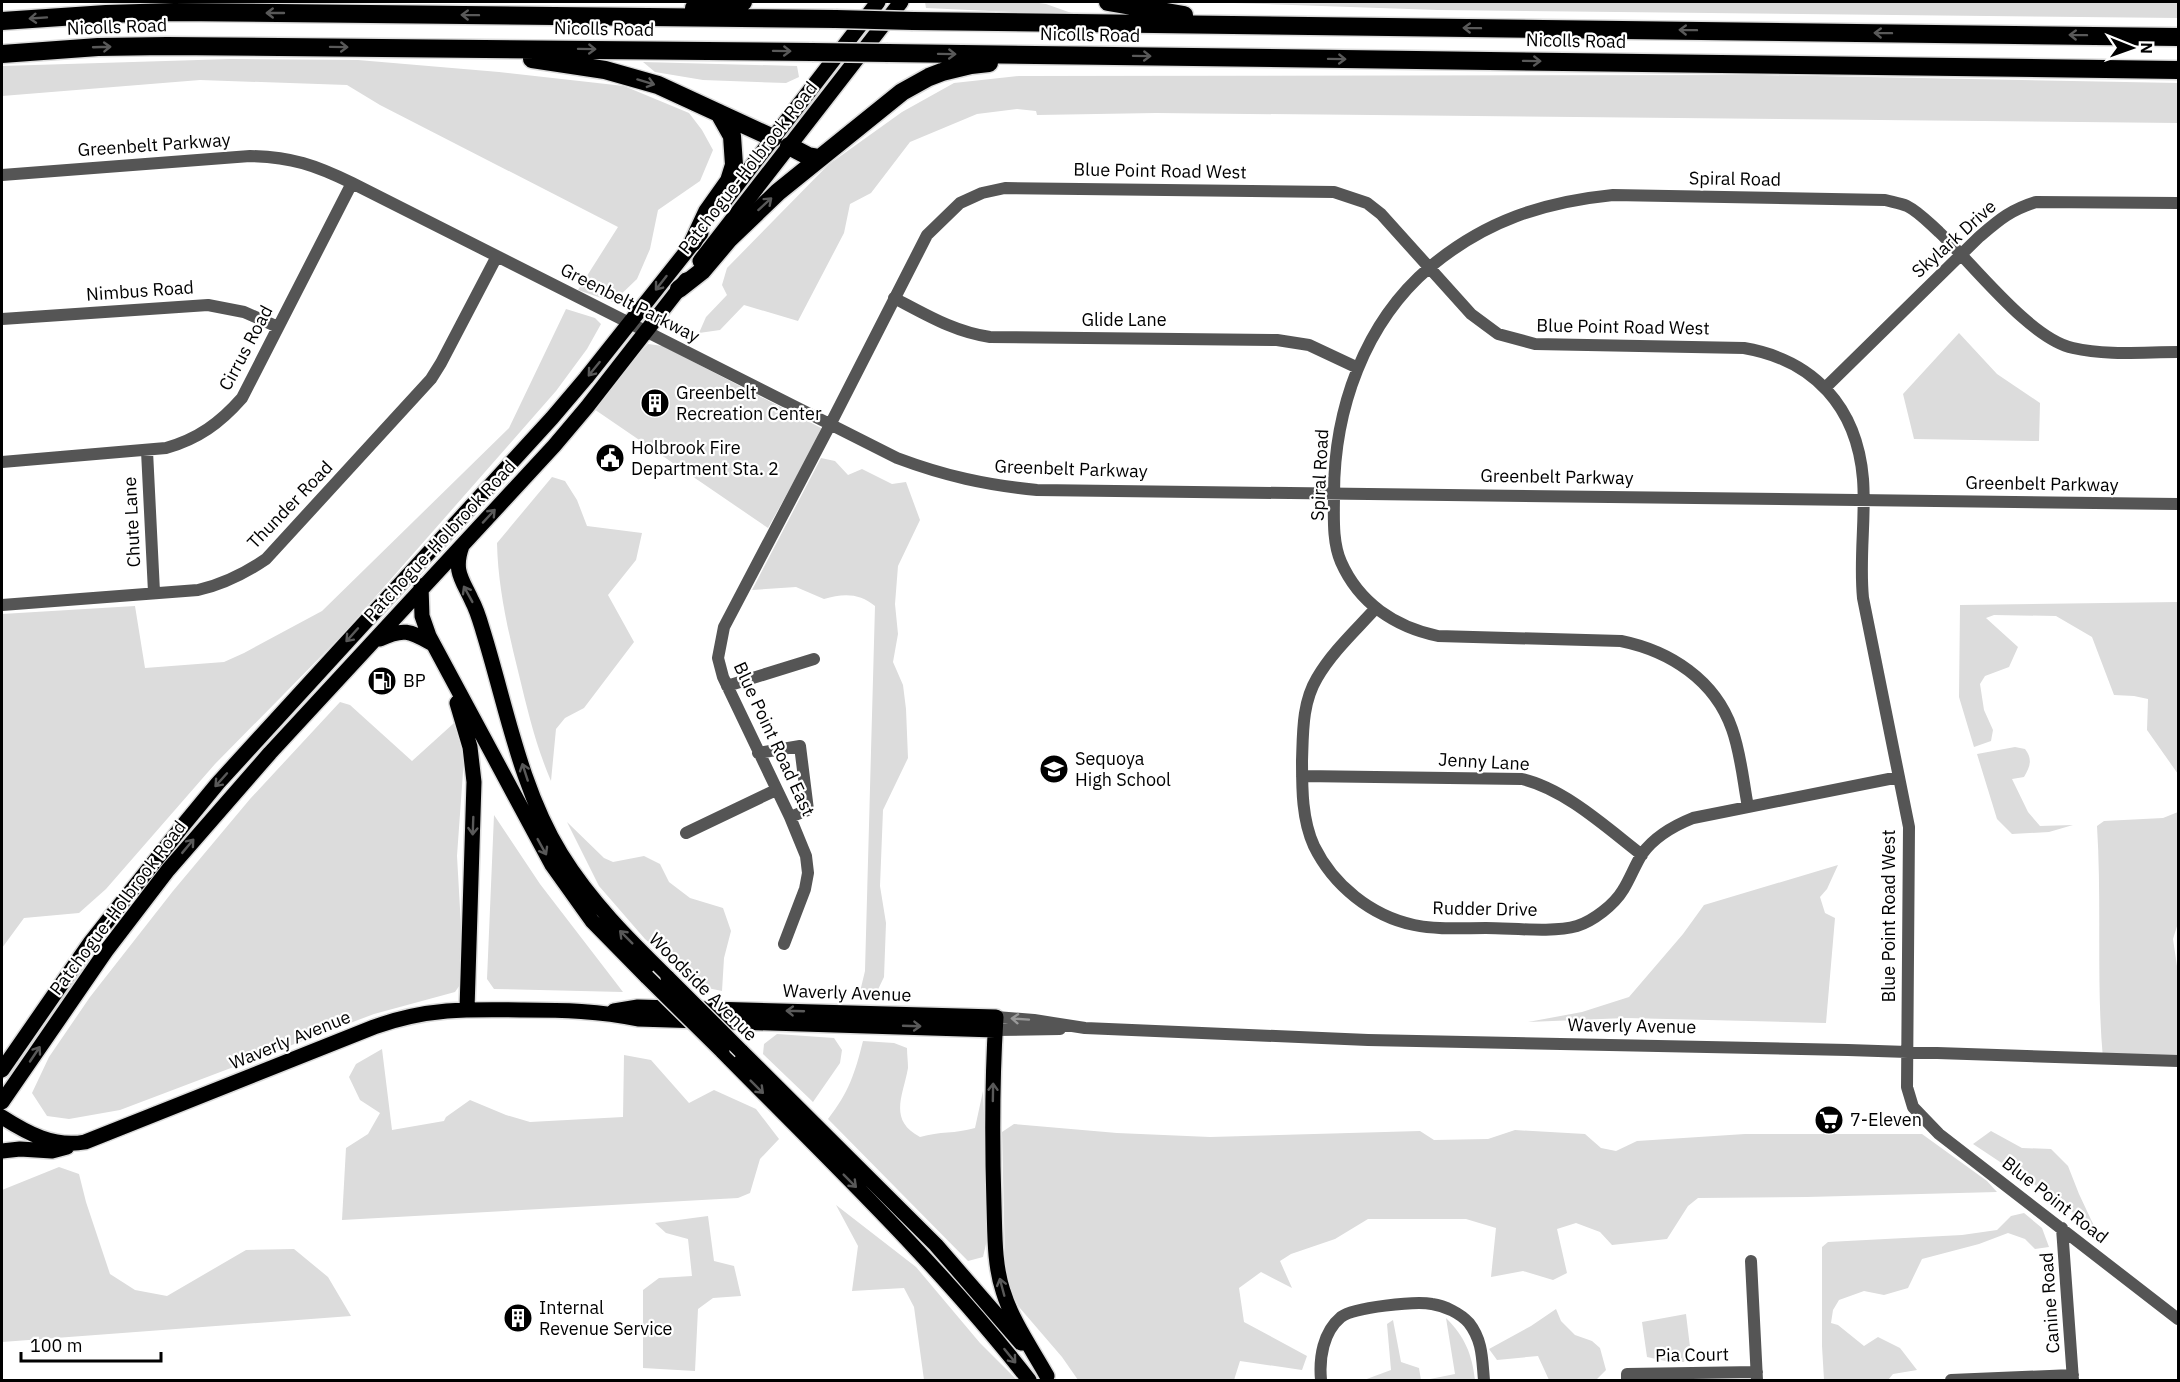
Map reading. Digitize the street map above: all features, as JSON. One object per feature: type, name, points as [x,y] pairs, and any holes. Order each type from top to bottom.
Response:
[{"type":"highway","points":[[599,16],[743,2]]},
{"type":"highway","points":[[1108,2],[1169,13],[1248,18],[1290,26]]},
{"type":"highway","name":"Nicolls Road","points":[[2,21],[174,12],[2178,37]]},
{"type":"highway","name":"Nicolls Road","points":[[2,54],[98,47],[381,47],[2178,70]]},
{"type":"highway","points":[[381,47],[434,55],[530,59],[593,68],[658,85],[808,156],[819,158]]},
{"type":"highway","points":[[679,289],[702,271],[729,239],[761,207],[902,93],[929,77],[956,68],[985,63],[1039,62],[1099,56]]},
{"type":"highway","points":[[693,242],[707,212],[729,181],[734,165],[732,136],[719,113]]},
{"type":"main road","name":"Patchogue-Holbrook Road","points":[[2,1102],[106,951],[168,870],[235,792],[570,427],[646,332],[679,289],[879,2]]},
{"type":"main road","name":"Patchogue-Holbrook Road","points":[[2,1070],[90,943],[152,862],[218,783],[559,410],[693,242],[901,2]]},
{"type":"main road","name":"Woodside Avenue","points":[[462,545],[457,564],[459,576],[477,613],[521,759],[544,822],[560,852],[599,908],[741,1051],[798,1119]]},
{"type":"main road","points":[[420,590],[434,546]]},
{"type":"main road","name":"Woodside Avenue","points":[[420,590],[422,616],[433,645],[552,865],[592,921],[722,1051],[936,1245],[1049,1378]]},
{"type":"main road","points":[[372,643],[398,631],[405,631],[433,645]]},
{"type":"main road","points":[[446,666],[466,731],[474,782],[467,1009]]},
{"type":"main road","name":"Waverly Avenue","points":[[2,1117],[40,1138],[78,1144],[393,1021],[424,1013],[467,1009],[606,1012],[638,1019],[995,1023]]},
{"type":"main road","points":[[995,1023],[993,1152],[995,1235],[999,1277],[1011,1311],[1049,1378]]},
{"type":"main road","name":"Woodside Avenue","points":[[814,1134],[927,1258],[1028,1379]]},
{"type":"main road","points":[[2,1150],[52,1151],[78,1144]]},
{"type":"street","name":"Greenbelt Parkway","points":[[2,175],[250,156],[279,157],[301,161],[352,183],[887,453],[967,481],[1037,490],[2178,504]]},
{"type":"street","name":"Cirrus Road","points":[[2,462],[166,448],[184,443],[202,434],[228,414],[242,398],[352,183]]},
{"type":"street","name":"Blue Point Road West","points":[[830,425],[927,235],[960,203],[982,193],[1005,188],[1334,192],[1367,203],[1382,213],[1471,314],[1498,334],[1535,344],[1744,348],[1785,360],[1809,374],[1826,387],[1844,413],[1855,440],[1860,461],[1864,499],[1861,577],[1863,598],[1909,827],[1906,1087],[1913,1107]]},
{"type":"street","name":"Spiral Road","points":[[1748,807],[1732,728],[1718,702],[1703,683],[1672,658],[1646,646],[1621,641],[1438,636],[1419,632],[1395,622],[1375,609],[1359,592],[1341,561],[1336,542],[1334,492],[1339,431],[1342,414],[1358,368],[1389,311],[1430,268],[1451,251],[1506,219],[1546,205],[1613,195],[1885,200],[1907,207],[1924,218],[2032,326],[2053,341],[2073,348],[2105,352],[2178,352]]},
{"type":"street","name":"Skylark Drive","points":[[1826,387],[1962,254],[2001,218],[2017,207],[2036,202],[2178,203]]},
{"type":"street","name":"Thunder Road","points":[[2,604],[177,592],[213,587],[246,573],[266,559],[431,379],[497,256]]},
{"type":"street","name":"Glide Lane","points":[[894,298],[952,328],[982,336],[1277,340],[1309,345],[1358,368]]},
{"type":"street","name":"Nimbus Road","points":[[2,319],[208,305],[244,312],[278,327]]},
{"type":"street","name":"Blue Point Road East","points":[[784,944],[805,889],[806,856],[727,686],[718,658],[724,627],[830,425]]},
{"type":"street","name":"Chute Lane","points":[[147,451],[153,592]]},
{"type":"street","name":"Rudder Drive","points":[[1375,609],[1332,656],[1316,678],[1309,694],[1305,712],[1302,776],[1308,826],[1314,845],[1326,866],[1348,891],[1368,906],[1394,919],[1414,925],[1459,928],[1578,926],[1610,906],[1622,893],[1642,855],[1660,835],[1675,825],[1693,818],[1899,777]]},
{"type":"street","points":[[727,686],[814,659]]},
{"type":"street","points":[[758,753],[800,746],[808,810],[790,818]]},
{"type":"street","name":"Jenny Lane","points":[[1302,776],[1510,778],[1531,781],[1557,792],[1642,855]]},
{"type":"street","points":[[686,834],[776,790]]},
{"type":"street","name":"Waverly Avenue","points":[[995,1023],[1035,1031],[1085,1028],[1390,1040],[2178,1061]]},
{"type":"street","name":"Blue Point Road","points":[[1913,1107],[1939,1134],[2178,1319]]},
{"type":"street","name":"Canine Road","points":[[1951,1380],[2073,1378],[2062,1228]]},
{"type":"street","points":[[1751,1261],[1757,1376]]},
{"type":"street","points":[[1321,1380],[1321,1349],[1331,1329],[1341,1317],[1353,1310],[1371,1307],[1432,1304],[1449,1309],[1468,1323],[1481,1347],[1484,1380]]},
{"type":"street","name":"Pia Court","points":[[1627,1377],[1757,1376]]},
{"type":"shaded area","points":[[925,2],[1032,2],[1046,4],[1077,15],[926,8]]},
{"type":"shaded area","points":[[1202,2],[2178,2],[2178,18],[1438,10]]},
{"type":"shaded area","points":[[231,59],[358,60],[624,86],[689,113],[713,150],[700,181],[658,210],[650,249],[637,279],[613,302],[578,290],[618,227],[380,105],[347,85],[200,80],[2,96],[2,66]]},
{"type":"shaded area","points":[[643,62],[797,66],[799,77],[786,83],[703,80],[655,72]]},
{"type":"shaded area","points":[[1759,75],[2178,83],[2178,123],[1156,113],[1037,115],[1036,111],[1017,109],[977,114],[910,142],[871,193],[850,204],[844,233],[798,321],[744,305],[720,330],[699,333],[706,317],[727,295],[722,285],[727,268],[828,165],[902,112],[954,83],[1019,76]]},
{"type":"shaded area","points":[[566,309],[595,318],[601,324],[587,349],[556,391],[341,636],[215,764],[106,889],[79,913],[24,918],[2,948],[2,614],[135,606],[145,668],[224,662],[322,611],[509,428]]},
{"type":"shaded area","points":[[1959,333],[1997,374],[2040,403],[2039,441],[1914,439],[1903,394]]},
{"type":"shaded area","points":[[648,344],[663,346],[823,429],[768,528],[591,407]]},
{"type":"shaded area","points":[[821,458],[835,461],[848,475],[862,469],[892,484],[906,482],[920,520],[898,566],[895,604],[898,634],[893,662],[903,685],[908,758],[883,810],[880,886],[886,923],[884,977],[873,1000],[858,1000],[865,971],[875,606],[857,596],[824,599],[796,587],[752,590]]},
{"type":"shaded area","points":[[552,477],[565,481],[577,500],[587,526],[642,533],[636,560],[608,595],[634,642],[584,708],[565,718],[556,729],[551,781],[533,729],[511,642],[502,593],[497,543]]},
{"type":"shaded area","points":[[2178,602],[2178,774],[2147,730],[2148,699],[2114,695],[2092,637],[2056,616],[1994,615],[1986,618],[2018,647],[2009,667],[1985,676],[1980,684],[1984,710],[1993,730],[1991,741],[1974,747],[1959,697],[1960,605]]},
{"type":"shaded area","points":[[340,702],[350,705],[412,761],[454,723],[464,758],[457,856],[464,979],[455,992],[374,1014],[120,1110],[69,1119],[47,1116],[32,1093],[49,1057],[90,997],[173,891],[250,799]]},
{"type":"shaded area","points":[[2015,747],[2025,749],[2030,760],[2024,777],[2012,779],[2028,812],[2040,826],[2073,825],[2049,832],[2012,834],[1997,819],[1977,754]]},
{"type":"shaded area","points":[[2178,812],[2178,923],[2173,939],[2178,973],[2178,1061],[2103,1059],[2097,826],[2104,821],[2163,818]]},
{"type":"shaded area","points":[[494,815],[540,884],[623,992],[494,989],[487,979]]},
{"type":"shaded area","points":[[567,822],[604,858],[613,862],[644,856],[660,864],[669,882],[690,898],[723,908],[731,931],[724,958],[722,991],[703,987],[645,939],[599,886]]},
{"type":"shaded area","points":[[1838,865],[1827,889],[1820,897],[1825,913],[1835,918],[1826,1023],[1626,1018],[1528,1022],[1582,1012],[1629,997],[1683,934],[1704,905]]},
{"type":"shaded area","points":[[777,1034],[834,1038],[842,1050],[840,1063],[813,1102],[763,1054],[764,1044]]},
{"type":"shaded area","points":[[863,1041],[894,1043],[907,1048],[908,1068],[901,1098],[901,1115],[910,1130],[920,1137],[975,1128],[983,1091],[989,1231],[983,1257],[968,1261],[828,1119],[850,1082]]},
{"type":"shaded area","points":[[382,1049],[392,1130],[444,1121],[446,1117],[470,1100],[530,1122],[623,1117],[624,1055],[651,1060],[689,1103],[714,1090],[756,1109],[779,1139],[760,1159],[750,1193],[738,1198],[342,1220],[346,1148],[368,1134],[380,1113],[360,1100],[349,1077],[356,1064]]},
{"type":"shaded area","points":[[1014,1124],[1117,1133],[1210,1137],[1420,1131],[1434,1140],[1488,1139],[1515,1130],[1585,1134],[1601,1148],[1616,1151],[1637,1141],[1745,1134],[1922,1134],[1987,1181],[1997,1192],[1698,1198],[1688,1206],[1667,1239],[1612,1245],[1600,1232],[1576,1223],[1557,1229],[1567,1273],[1553,1280],[1523,1271],[1491,1277],[1496,1228],[1466,1219],[1368,1219],[1335,1239],[1291,1254],[1280,1261],[1292,1288],[1261,1272],[1239,1288],[1244,1322],[1307,1356],[1302,1370],[1240,1361],[1234,1380],[1078,1380],[1062,1357],[1019,1307],[1010,1290],[1005,1262],[1002,1132]]},
{"type":"shaded area","points":[[1991,1131],[2022,1148],[2051,1149],[2068,1166],[2102,1243],[2062,1203],[1973,1144]]},
{"type":"shaded area","points":[[59,1167],[79,1174],[110,1274],[135,1290],[167,1296],[246,1250],[294,1249],[328,1277],[351,1316],[2,1342],[2,1190]]},
{"type":"shaded area","points":[[836,1205],[916,1267],[980,1343],[1017,1380],[924,1380],[914,1307],[904,1288],[852,1291],[858,1246]]},
{"type":"shaded area","points":[[2024,1213],[2042,1228],[2049,1247],[2035,1249],[2025,1239],[2008,1233],[1979,1244],[1922,1259],[1908,1288],[1884,1295],[1864,1291],[1839,1300],[1833,1310],[1831,1323],[1838,1325],[1864,1346],[1878,1337],[1900,1348],[1917,1370],[1893,1374],[1888,1380],[1824,1380],[1822,1247],[1828,1242],[1962,1235],[1997,1230],[2011,1216]]},
{"type":"shaded area","points":[[708,1216],[714,1261],[734,1266],[741,1296],[713,1298],[698,1309],[695,1371],[643,1368],[643,1290],[659,1278],[692,1276],[688,1239],[666,1233],[655,1223]]},
{"type":"shaded area","points":[[1556,1309],[1561,1321],[1575,1335],[1592,1341],[1600,1348],[1606,1370],[1596,1380],[1549,1380],[1538,1356],[1497,1360],[1489,1349]]},
{"type":"shaded area","points":[[1686,1314],[1690,1347],[1684,1362],[1670,1362],[1647,1357],[1642,1322]]},
{"type":"shaded area","points":[[1446,1318],[1466,1346],[1475,1380],[1425,1380],[1455,1374]]},
{"type":"shaded area","points":[[1393,1320],[1401,1362],[1419,1368],[1421,1380],[1364,1380],[1391,1370],[1387,1324]]},
{"type":"place","name":"Greenbelt Recreation Center","points":[[655,403]]},
{"type":"place","name":"Holbrook Fire Department Sta. 2","points":[[610,458]]},
{"type":"place","name":"BP","points":[[382,681]]},
{"type":"place","name":"Sequoya High School","points":[[1054,769]]},
{"type":"place","name":"7-Eleven","points":[[1829,1120]]},
{"type":"place","name":"Internal Revenue Service","points":[[518,1318]]}]
